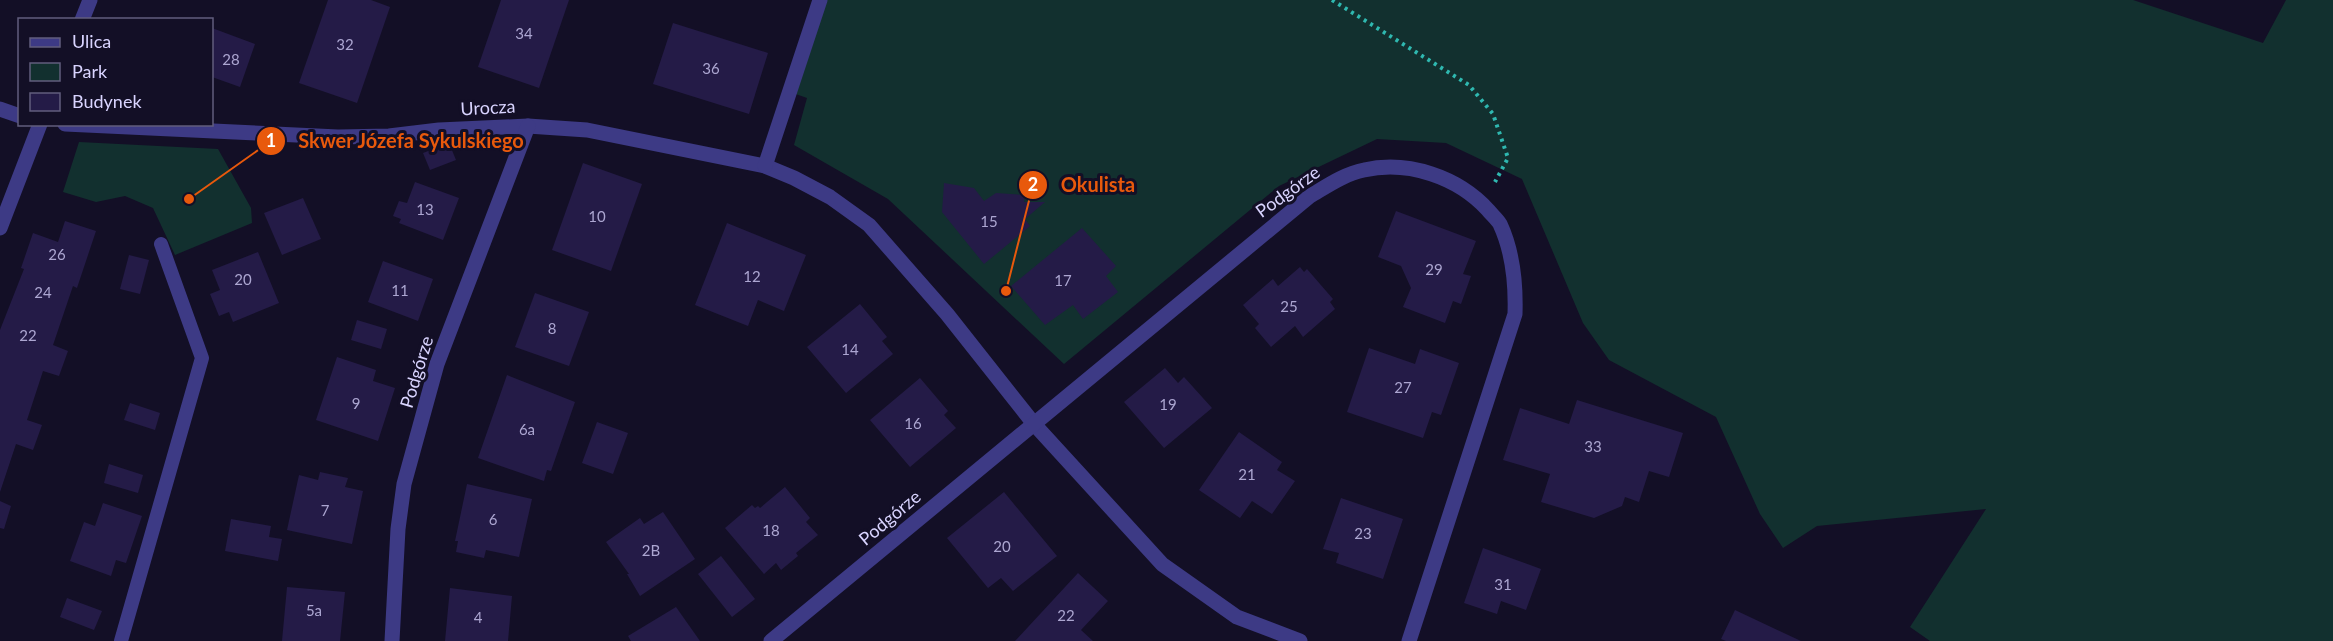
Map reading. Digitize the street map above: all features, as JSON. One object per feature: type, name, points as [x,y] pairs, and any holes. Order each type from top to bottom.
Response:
[{"type":"street","points":[[83,18],[90,0]]},
{"type":"street","points":[[820,0],[765,166],[830,197],[868,225],[948,314],[1034,424],[1162,564],[1237,617],[1300,641]]},
{"type":"street","points":[[0,109],[18,115]]},
{"type":"street","points":[[0,228],[39,126]]},
{"type":"street","name":"Urocza","points":[[108,126],[338,137],[389,136],[439,130],[528,126],[587,130],[765,166]]},
{"type":"street","name":"Podgórze","points":[[393,641],[398,529],[404,484],[437,364],[528,126]]},
{"type":"street","name":"Podgórze","points":[[771,641],[1310,196],[1338,180],[1364,170],[1396,168],[1430,172],[1460,186],[1483,204],[1499,222],[1508,245],[1516,285],[1515,314],[1408,641]]},
{"type":"lane","points":[[121,641],[202,358],[161,244]]},
{"type":"path","points":[[1332,0],[1469,85],[1493,114],[1508,158],[1483,204]]},
{"type":"green space","points":[[820,0],[2133,0],[2263,43],[2286,0],[2333,0],[2333,641],[1930,641],[1910,627],[1986,509],[1817,526],[1783,548],[1760,514],[1716,417],[1609,360],[1583,323],[1522,179],[1446,143],[1377,139],[1279,186],[1064,364],[888,199],[794,145],[807,98],[790,92]]},
{"type":"green space","points":[[79,142],[218,149],[251,208],[252,223],[175,255],[153,208],[125,196],[96,202],[63,192]]},
{"type":"building","points":[[328,0],[371,0],[390,7],[357,103],[299,83]]},
{"type":"building","points":[[501,0],[569,0],[539,88],[478,67]]},
{"type":"building","points":[[673,23],[768,53],[749,114],[653,84]]},
{"type":"building","points":[[213,28],[255,44],[240,87],[213,77]]},
{"type":"building","points":[[449,143],[456,160],[430,170],[423,153]]},
{"type":"building","points":[[583,163],[642,184],[611,271],[552,250]]},
{"type":"building","points":[[415,182],[459,198],[443,240],[399,223],[401,219],[393,216],[399,201],[407,203]]},
{"type":"building","points":[[944,183],[974,188],[984,201],[996,193],[1025,195],[1024,202],[1045,202],[1025,219],[1030,226],[984,264],[942,212]]},
{"type":"building","points":[[303,198],[321,239],[282,255],[264,213]]},
{"type":"building","points":[[1396,211],[1476,241],[1463,274],[1471,276],[1461,304],[1453,301],[1445,323],[1403,307],[1411,288],[1401,266],[1378,257]]},
{"type":"building","points":[[65,221],[96,231],[77,288],[73,286],[53,345],[68,351],[59,376],[43,371],[27,420],[42,425],[33,450],[16,444],[0,492],[0,330],[24,269],[21,268],[33,233],[58,242]]},
{"type":"building","points":[[727,223],[806,255],[784,311],[758,300],[748,326],[695,305]]},
{"type":"building","points":[[1082,228],[1116,266],[1106,276],[1118,292],[1083,319],[1073,305],[1045,325],[1011,286]]},
{"type":"building","points":[[258,252],[279,303],[233,322],[229,312],[219,316],[210,294],[220,290],[212,270]]},
{"type":"building","points":[[129,255],[149,260],[140,294],[120,289]]},
{"type":"building","points":[[383,261],[433,279],[418,321],[368,302]]},
{"type":"building","points":[[1300,267],[1304,272],[1307,269],[1333,299],[1330,302],[1335,309],[1303,337],[1295,326],[1271,347],[1255,328],[1259,324],[1243,305],[1273,279],[1278,286]]},
{"type":"building","points":[[535,293],[589,312],[569,366],[515,347]]},
{"type":"building","points":[[860,304],[887,337],[882,341],[893,354],[846,393],[807,347]]},
{"type":"building","points":[[357,320],[387,329],[381,349],[351,340]]},
{"type":"building","points":[[1369,348],[1415,364],[1420,349],[1459,363],[1441,415],[1432,412],[1423,438],[1347,412]]},
{"type":"building","points":[[337,357],[376,370],[373,381],[395,388],[378,441],[316,420]]},
{"type":"building","points":[[1165,368],[1178,383],[1184,377],[1212,408],[1164,448],[1124,402]]},
{"type":"building","points":[[507,375],[575,402],[551,471],[547,470],[544,481],[478,458]]},
{"type":"building","points":[[920,378],[948,411],[944,415],[956,428],[910,467],[870,420]]},
{"type":"building","points":[[1577,400],[1683,433],[1669,477],[1649,471],[1639,502],[1625,497],[1622,506],[1594,518],[1541,502],[1550,474],[1503,460],[1520,408],[1569,424]]},
{"type":"building","points":[[130,403],[160,413],[155,430],[124,420]]},
{"type":"building","points":[[597,422],[628,433],[613,474],[582,463]]},
{"type":"building","points":[[1239,432],[1282,462],[1277,470],[1295,481],[1272,514],[1252,501],[1240,518],[1199,490]]},
{"type":"building","points":[[109,464],[143,475],[138,493],[104,483]]},
{"type":"building","points":[[320,472],[348,478],[345,487],[363,491],[352,544],[287,530],[299,475],[318,480]]},
{"type":"building","points":[[467,484],[532,499],[519,557],[486,550],[484,558],[456,552],[458,541],[455,541]]},
{"type":"building","points":[[785,487],[810,518],[806,522],[818,535],[796,553],[798,556],[781,570],[776,563],[764,574],[725,528],[752,505],[760,508]]},
{"type":"building","points":[[1004,492],[1057,556],[1013,591],[1001,578],[988,588],[947,538]]},
{"type":"building","points":[[1341,498],[1403,519],[1383,579],[1336,563],[1339,553],[1323,549]]},
{"type":"building","points":[[0,501],[11,506],[4,529],[0,528]]},
{"type":"building","points":[[103,503],[142,516],[126,563],[116,560],[111,576],[70,561],[84,522],[95,526]]},
{"type":"building","points":[[663,512],[695,559],[640,596],[627,574],[629,574],[606,542],[640,518],[644,524]]},
{"type":"building","points":[[231,519],[271,526],[269,537],[282,539],[278,561],[225,551]]},
{"type":"building","points":[[1483,548],[1541,569],[1526,610],[1501,601],[1497,614],[1464,603]]},
{"type":"building","points":[[721,556],[755,599],[732,617],[698,574]]},
{"type":"building","points":[[1078,573],[1108,601],[1081,630],[1093,641],[1015,641]]},
{"type":"building","points":[[287,587],[345,592],[340,641],[282,641]]},
{"type":"building","points":[[450,588],[512,596],[508,641],[445,641]]},
{"type":"building","points":[[67,598],[102,611],[94,630],[60,617]]},
{"type":"building","points":[[676,607],[700,641],[631,641],[628,636]]},
{"type":"building","points":[[1735,610],[1801,641],[1726,641],[1721,639]]},
{"type":"place","name":"Skwer Józefa Sykulskiego","points":[[189,199]]},
{"type":"place","name":"Okulista","points":[[1006,291]]}]
